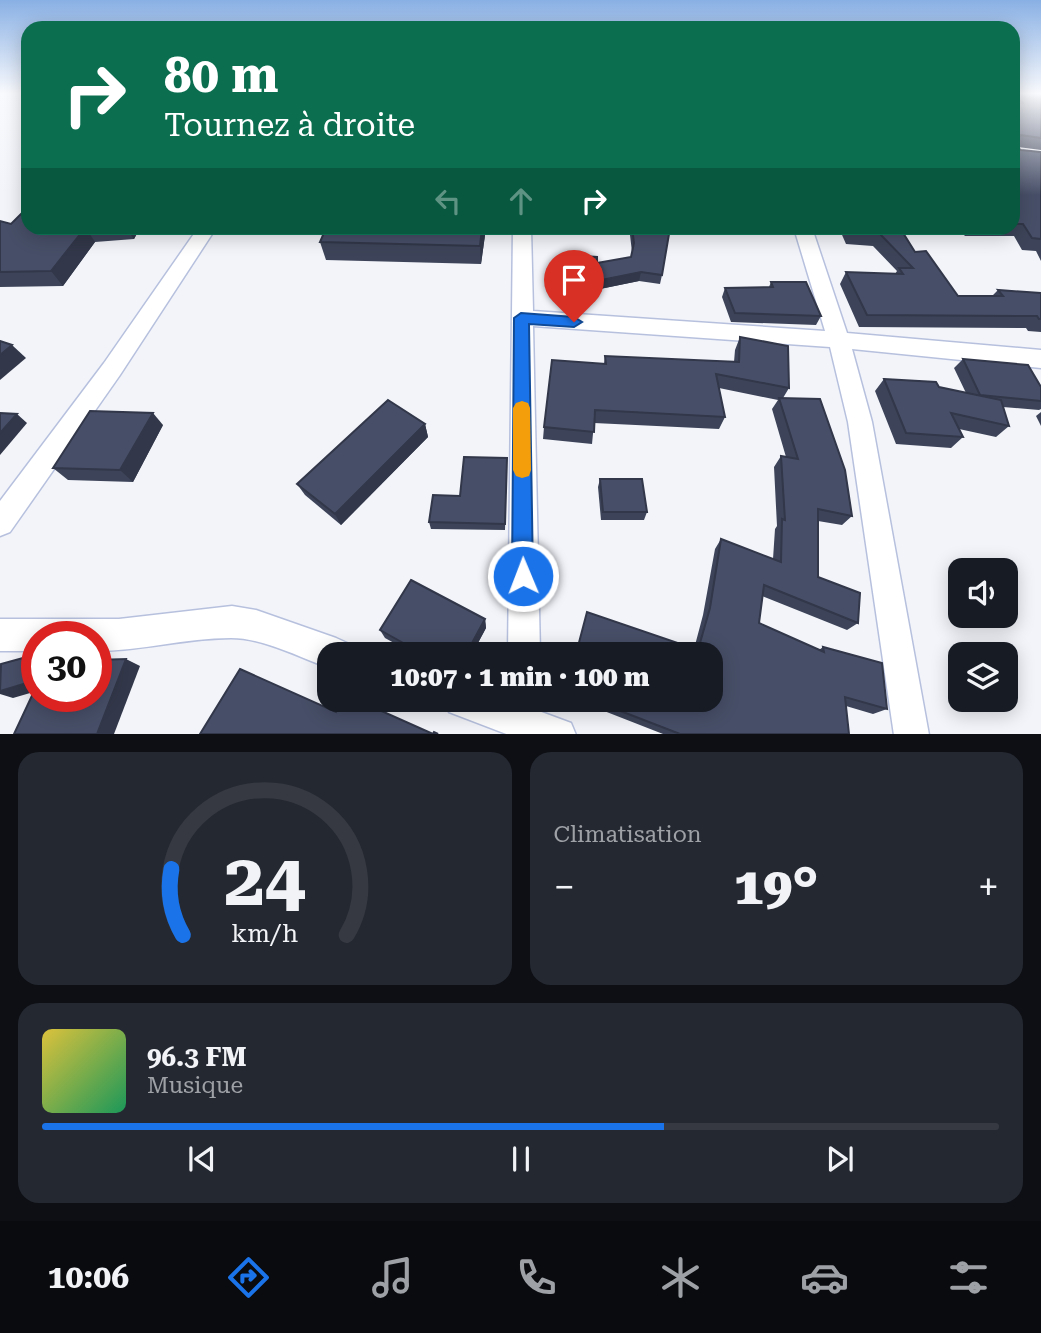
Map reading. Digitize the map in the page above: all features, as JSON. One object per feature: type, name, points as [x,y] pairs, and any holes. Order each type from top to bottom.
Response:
[{"type":"street","points":[[0,523],[111,369],[202,235]]},
{"type":"street","points":[[522,235],[524,642]]},
{"type":"street","points":[[805,235],[839,340],[860,422],[912,734]]},
{"type":"street","points":[[521,318],[839,340],[1041,359]]},
{"type":"street","points":[[0,635],[119,635],[232,622],[256,626],[317,647]]},
{"type":"street","points":[[501,712],[559,734]]},
{"type":"building","points":[[1020,127],[1041,127],[1041,138],[1021,135]]},
{"type":"building","points":[[1020,149],[1041,152],[1041,239],[1032,238],[1023,224],[1020,224]]},
{"type":"building","points":[[21,214],[21,235],[79,235],[51,271],[0,272],[0,221],[11,224]]},
{"type":"building","points":[[323,235],[481,235],[480,246],[320,242]]},
{"type":"building","points":[[633,235],[669,235],[662,275],[641,272],[596,281],[595,291],[561,289],[565,255],[597,257],[597,263],[631,257]]},
{"type":"building","points":[[881,235],[904,235],[915,252],[926,251],[958,296],[1003,296],[998,290],[1041,293],[1041,319],[1037,316],[867,315],[846,272],[903,274],[899,268],[913,268]]},
{"type":"building","points":[[771,282],[806,282],[821,316],[735,313],[725,288],[773,287]]},
{"type":"building","points":[[740,337],[788,346],[789,388],[716,374],[725,417],[595,410],[594,432],[544,427],[552,360],[606,364],[605,356],[739,362]]},
{"type":"building","points":[[0,341],[12,345],[0,355]]},
{"type":"building","points":[[963,359],[1028,365],[1041,387],[1041,401],[980,395]]},
{"type":"building","points":[[884,379],[936,382],[939,387],[1001,400],[1009,426],[951,413],[963,437],[906,433]]},
{"type":"building","points":[[779,398],[820,399],[845,470],[852,516],[818,509],[818,577],[860,593],[858,623],[764,585],[759,623],[824,652],[823,647],[882,663],[887,709],[845,697],[849,734],[680,734],[623,712],[723,712],[723,642],[700,642],[710,608],[721,539],[781,562],[782,519],[785,520],[781,456],[798,459]]},
{"type":"building","points":[[388,400],[425,424],[335,514],[297,484]]},
{"type":"building","points":[[90,411],[153,413],[120,470],[53,468]]},
{"type":"building","points":[[0,413],[17,414],[0,433]]},
{"type":"building","points":[[464,457],[507,458],[505,524],[429,522],[433,495],[460,496]]},
{"type":"building","points":[[600,479],[642,479],[647,512],[603,512]]},
{"type":"building","points":[[411,580],[485,619],[473,642],[402,642],[380,630]]},
{"type":"building","points":[[587,612],[675,642],[579,642]]},
{"type":"building","points":[[21,659],[21,685],[0,691],[1,664]]},
{"type":"building","points":[[112,659],[126,659],[112,695]]},
{"type":"building","points":[[240,669],[317,703],[317,712],[384,712],[433,734],[200,734]]},
{"type":"building","points":[[24,712],[106,712],[97,734],[14,734]]},
{"type":"slow traffic","points":[[522,408],[522,470]]},
{"type":"route","points":[[523,576],[521,318],[574,322]]}]
